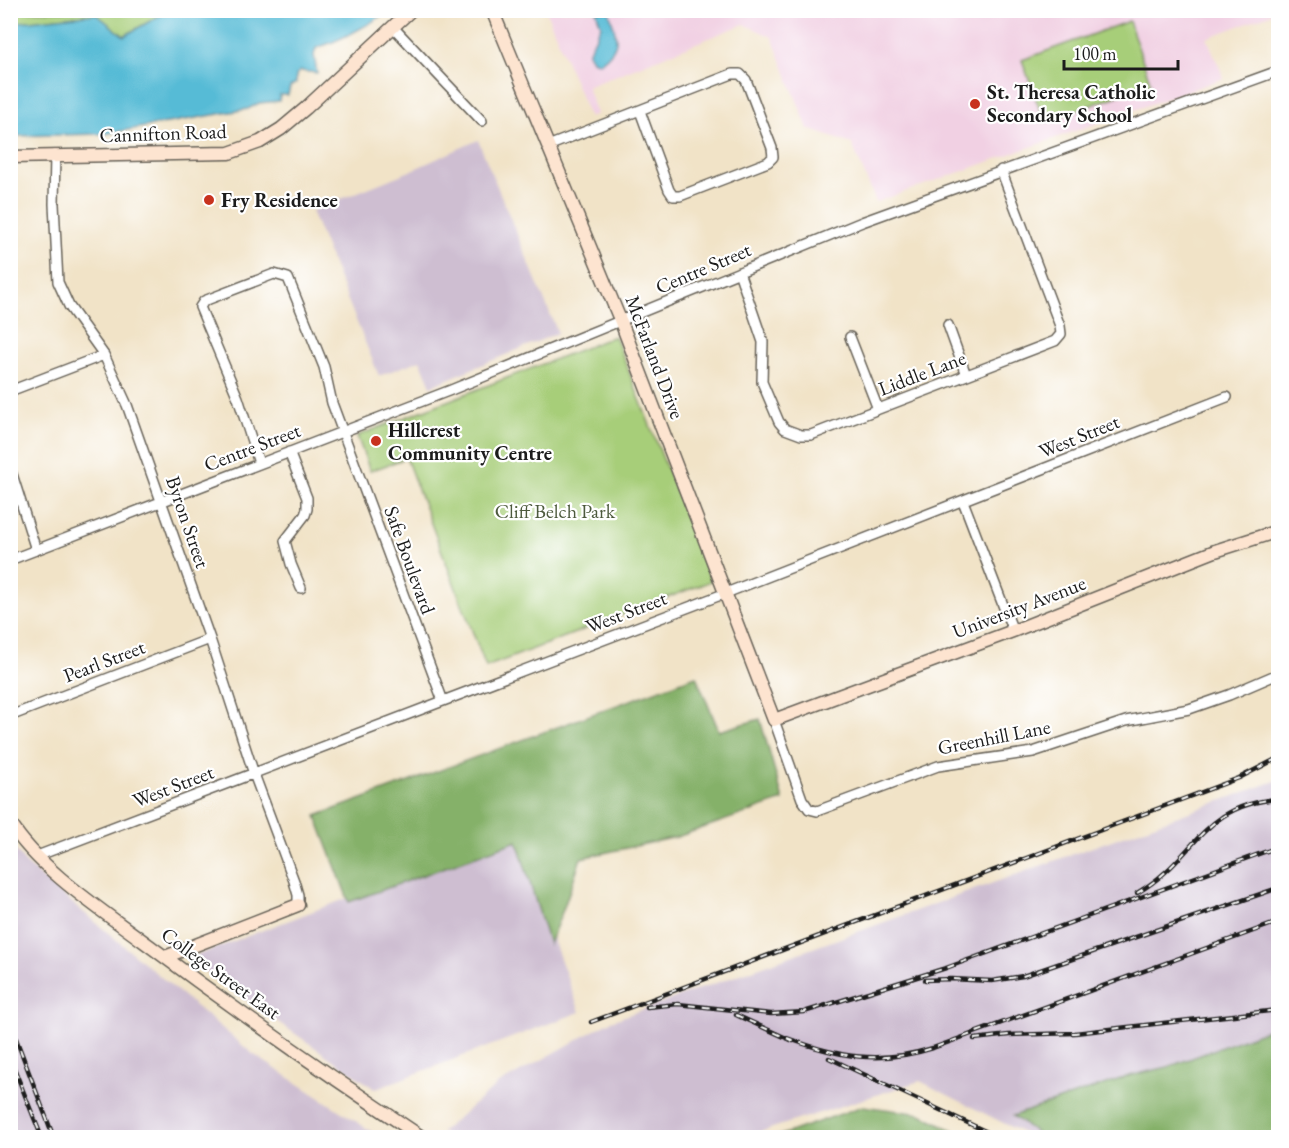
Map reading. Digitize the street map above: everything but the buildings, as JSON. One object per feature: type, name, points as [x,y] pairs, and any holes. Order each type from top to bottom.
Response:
[{"type":"street","name":"Cannifton Road","points":[[10,157],[229,153],[260,142],[281,129],[306,108],[411,10]]},
{"type":"street","name":"McFarland Drive","points":[[492,10],[621,322],[774,720]]},
{"type":"street","points":[[393,27],[482,121]]},
{"type":"street","name":"Centre Street","points":[[10,560],[621,322],[862,222],[1278,71]]},
{"type":"street","points":[[548,146],[732,74],[740,74],[746,80],[772,148],[773,157],[768,162],[680,196],[674,196],[669,190],[640,111]]},
{"type":"street","name":"Byron Street","points":[[55,155],[54,204],[58,282],[69,306],[104,354],[127,405],[210,639],[254,774],[294,881],[298,895],[297,905]]},
{"type":"street","name":"Liddle Lane","points":[[739,272],[763,342],[762,382],[779,422],[785,429],[801,435],[811,435],[1055,342],[1061,334],[1060,326],[1001,171]]},
{"type":"street","name":"Safe Boulevard","points":[[259,463],[238,398],[200,307],[204,301],[279,274],[288,278],[324,368],[329,394],[342,431],[443,701]]},
{"type":"street","points":[[948,325],[966,375]]},
{"type":"street","points":[[850,337],[878,409]]},
{"type":"street","points":[[10,392],[104,354]]},
{"type":"street","name":"West Street","points":[[37,856],[726,593],[1227,397]]},
{"type":"street","points":[[289,452],[307,498],[305,515],[285,541],[301,588]]},
{"type":"street","points":[[12,474],[36,550]]},
{"type":"street","points":[[963,501],[1013,631]]},
{"type":"street","name":"University Avenue","points":[[774,720],[1013,631],[1215,551],[1278,532]]},
{"type":"street","name":"Pearl Street","points":[[10,716],[210,639]]},
{"type":"street","name":"Greenhill Lane","points":[[774,720],[802,799],[809,809],[817,811],[939,766],[1033,752],[1126,721],[1189,709],[1278,674]]},
{"type":"street","name":"College Street East","points":[[10,823],[37,856],[78,892],[165,957],[372,1104],[423,1137]]},
{"type":"street","points":[[165,957],[297,905]]},
{"type":"shaded area","name":"St. Theresa Catholic Secondary School","points":[[546,11],[1278,11],[1207,38],[1224,78],[876,202],[852,144],[808,129],[772,37],[744,24],[587,87],[597,114],[589,117]]},
{"type":"shaded area","points":[[478,140],[558,333],[431,386],[420,360],[379,376],[311,211],[410,171]]},
{"type":"shaded area","points":[[1278,780],[1278,1137],[1031,1137],[920,1081],[744,1137],[450,1138],[441,1132],[497,1085],[611,1021]]},
{"type":"shaded area","points":[[514,835],[580,1012],[375,1089],[187,959]]},
{"type":"shaded area","points":[[11,844],[27,865],[253,1054],[380,1137],[16,1137],[10,1123]]},
{"type":"green space","points":[[10,11],[185,11],[159,16],[124,36],[96,14],[11,23]]},
{"type":"green space","points":[[1129,21],[1151,84],[1044,122],[1022,60]]},
{"type":"green space","name":"Cliff Belch Park","points":[[615,336],[711,581],[486,667],[406,458],[370,471],[357,436]]},
{"type":"green space","points":[[696,676],[719,731],[760,719],[783,800],[677,837],[581,858],[549,944],[517,841],[349,902],[316,816]]},
{"type":"green space","points":[[1278,1026],[1278,1137],[1042,1137],[1013,1116],[1129,1076],[1168,1067]]},
{"type":"green space","points":[[863,1106],[921,1114],[966,1137],[776,1137]]},
{"type":"water","points":[[185,10],[387,11],[353,32],[316,48],[314,55],[317,73],[300,71],[288,95],[280,95],[279,101],[259,103],[248,109],[104,134],[11,136],[11,23],[96,14],[124,36],[159,16]]},
{"type":"water","points":[[596,11],[609,11],[616,34],[613,51],[600,63],[592,60],[588,53],[601,26]]},
{"type":"railway","points":[[591,1022],[1239,778],[1278,758]]},
{"type":"railway","points":[[1137,893],[1157,879],[1215,822],[1231,811],[1252,803],[1278,799]]},
{"type":"railway","points":[[647,1007],[678,1004],[771,1014],[804,1012],[946,968],[1278,847]]},
{"type":"railway","points":[[925,980],[992,981],[1023,976],[1278,888]]},
{"type":"railway","points":[[787,1038],[841,1054],[877,1057],[913,1053],[933,1048],[1278,922]]},
{"type":"railway","points":[[974,1039],[1009,1035],[1075,1033],[1278,1010]]},
{"type":"railway","points":[[736,1015],[793,1041]]},
{"type":"railway","points":[[10,1023],[54,1138]]},
{"type":"railway","points":[[10,1058],[42,1138]]},
{"type":"railway","points":[[829,1058],[1000,1138]]},
{"type":"place","name":"St. Theresa Catholic Secondary School","points":[[975,104]]},
{"type":"place","name":"Fry Residence","points":[[209,200]]},
{"type":"place","name":"Hillcrest Community Centre","points":[[376,441]]}]
